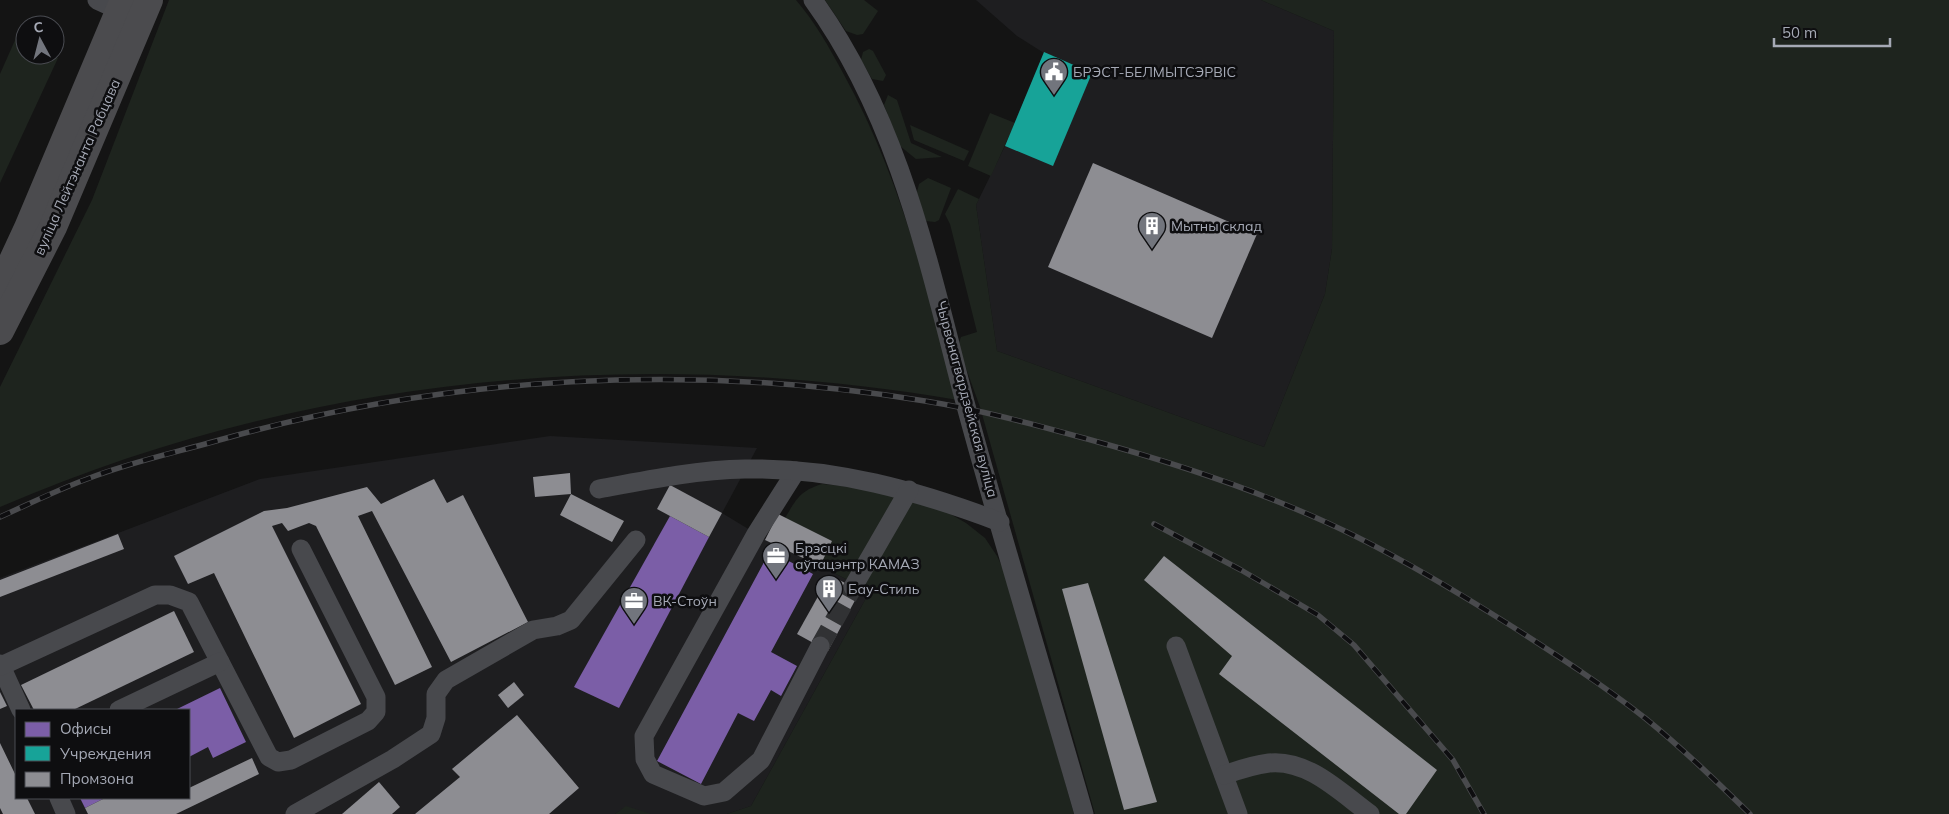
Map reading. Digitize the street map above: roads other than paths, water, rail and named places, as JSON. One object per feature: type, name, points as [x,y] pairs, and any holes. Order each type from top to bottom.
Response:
[{"type":"highway","name":"вуліца Лейтэнанта Рабцава","points":[[0,288],[126,6]]},
{"type":"highway","name":"вуліца Лейтэнанта Рабцава","points":[[1,326],[54,226],[126,6]]},
{"type":"street","name":"Чырвонагвардзейская вуліца","points":[[813,0],[844,49],[867,93],[903,178],[933,273],[967,409],[1084,814]]},
{"type":"street","points":[[599,489],[674,475],[745,469],[796,471],[876,482],[909,490],[1000,522]]},
{"type":"street","points":[[796,471],[756,534],[644,736],[644,760],[652,774],[704,796],[724,792],[761,760],[820,646]]},
{"type":"street","points":[[853,587],[909,490]]},
{"type":"street","points":[[295,814],[393,759],[430,734],[436,718],[436,694],[446,680],[532,630],[557,626],[571,620],[636,540]]},
{"type":"street","points":[[20,709],[0,665],[155,595],[170,595],[189,602],[269,757],[278,762],[290,760],[368,720],[376,712],[376,697],[301,549]]},
{"type":"street","points":[[1176,646],[1238,814]]},
{"type":"street","points":[[121,709],[220,662]]},
{"type":"street","points":[[1224,775],[1270,763],[1289,764],[1306,769],[1322,778],[1370,814]]},
{"type":"street","points":[[59,799],[66,814]]},
{"type":"tunnel","points":[[820,646],[853,587]]},
{"type":"railway","points":[[0,517],[103,473],[223,439],[309,417],[396,401],[484,389],[572,382],[661,379],[749,382],[838,389],[925,401],[1009,418],[1159,460],[1260,494],[1377,547],[1475,603],[1597,682],[1659,729],[1750,814]]},
{"type":"railway","points":[[1154,524],[1241,570],[1318,615],[1354,645],[1453,760],[1484,814]]},
{"type":"place","name":"БРЭСТ-БЕЛМЫТСЭРВІС","points":[[1054,96]]},
{"type":"place","name":"Мытны склад","points":[[1152,250]]},
{"type":"place","name":"Брэсцкі аўтацэнтр КАМАЗ","points":[[776,580]]},
{"type":"place","name":"Бау-Стиль","points":[[829,613]]},
{"type":"place","name":"ВК-Стоўн","points":[[634,625]]}]
